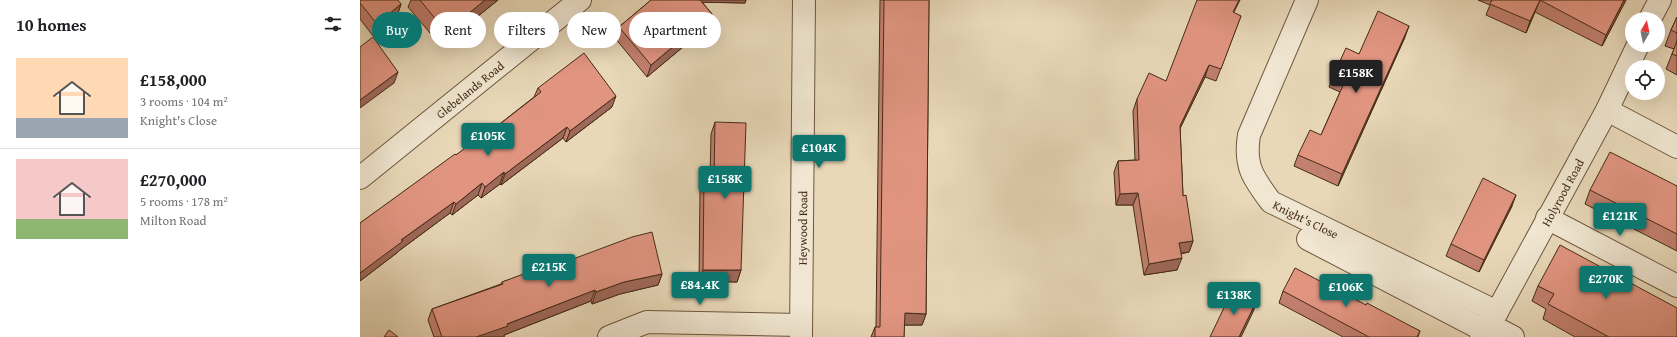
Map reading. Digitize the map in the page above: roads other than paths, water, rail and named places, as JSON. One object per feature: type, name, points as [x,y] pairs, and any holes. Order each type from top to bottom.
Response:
[{"type":"street","name":"Glebelands Road","points":[[360,178],[580,0]]},
{"type":"street","name":"Heywood Road","points":[[801,331],[804,0]]},
{"type":"street","name":"Knight's Close","points":[[1307,0],[1249,135],[1246,152],[1253,179],[1271,202],[1488,326]]},
{"type":"street","points":[[1654,12],[1660,0]]},
{"type":"street","name":"Holyrood Road","points":[[1488,326],[1607,110],[1635,52]]},
{"type":"street","points":[[1607,110],[1677,147]]},
{"type":"street","points":[[1547,218],[1677,286]]},
{"type":"street","points":[[1308,239],[1513,337]]},
{"type":"street","points":[[609,337],[647,322],[801,331]]}]
